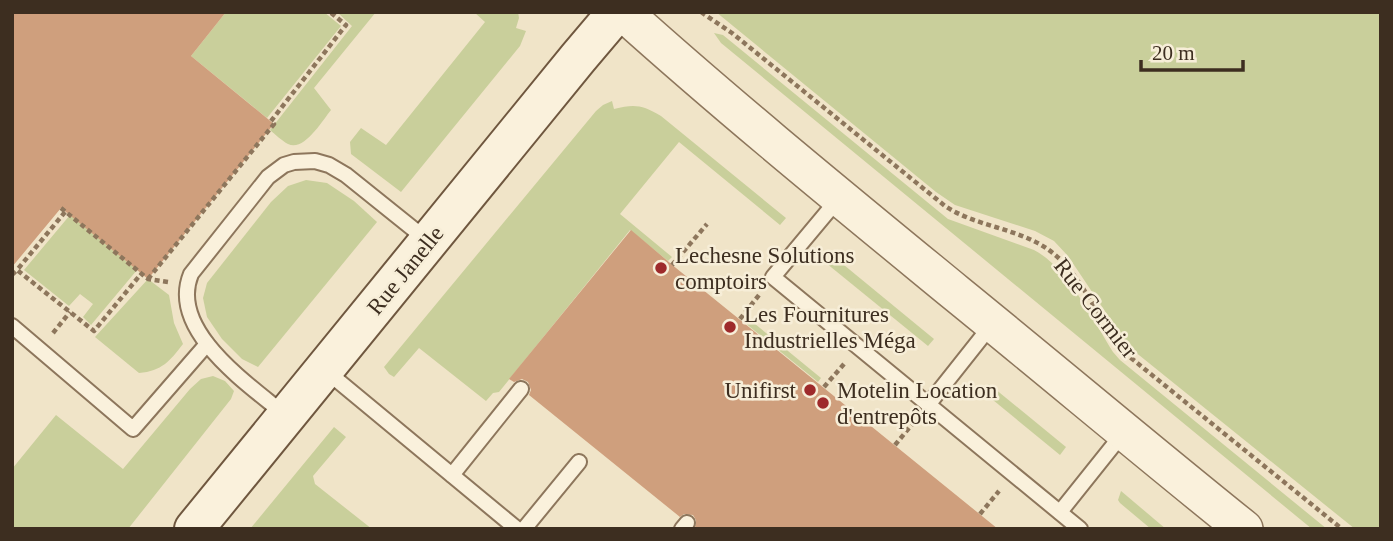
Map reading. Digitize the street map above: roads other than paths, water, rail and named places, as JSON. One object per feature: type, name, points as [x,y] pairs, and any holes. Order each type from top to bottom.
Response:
[{"type":"main road","name":"Rue Janelle","points":[[194,529],[617,12]]},
{"type":"street","points":[[623,12],[840,197],[1244,529]]},
{"type":"lane","points":[[286,416],[223,362],[207,344],[199,332],[186,298],[191,274],[268,177],[284,165],[294,162],[315,161],[337,169],[428,241]]},
{"type":"lane","points":[[840,197],[773,277],[1080,529]]},
{"type":"lane","points":[[928,405],[993,323]]},
{"type":"lane","points":[[12,326],[133,429],[207,344]]},
{"type":"lane","points":[[324,370],[517,529]]},
{"type":"lane","points":[[452,475],[522,389]]},
{"type":"lane","points":[[1060,512],[1124,432]]},
{"type":"lane","points":[[524,529],[579,462]]},
{"type":"place","name":"Lechesne Solutions comptoirs","points":[[661,268]]},
{"type":"place","name":"Les Fournitures Industrielles Méga","points":[[730,327]]},
{"type":"place","name":"Unifirst","points":[[810,390]]},
{"type":"place","name":"Motelin Location d'entrepôts","points":[[823,403]]}]
